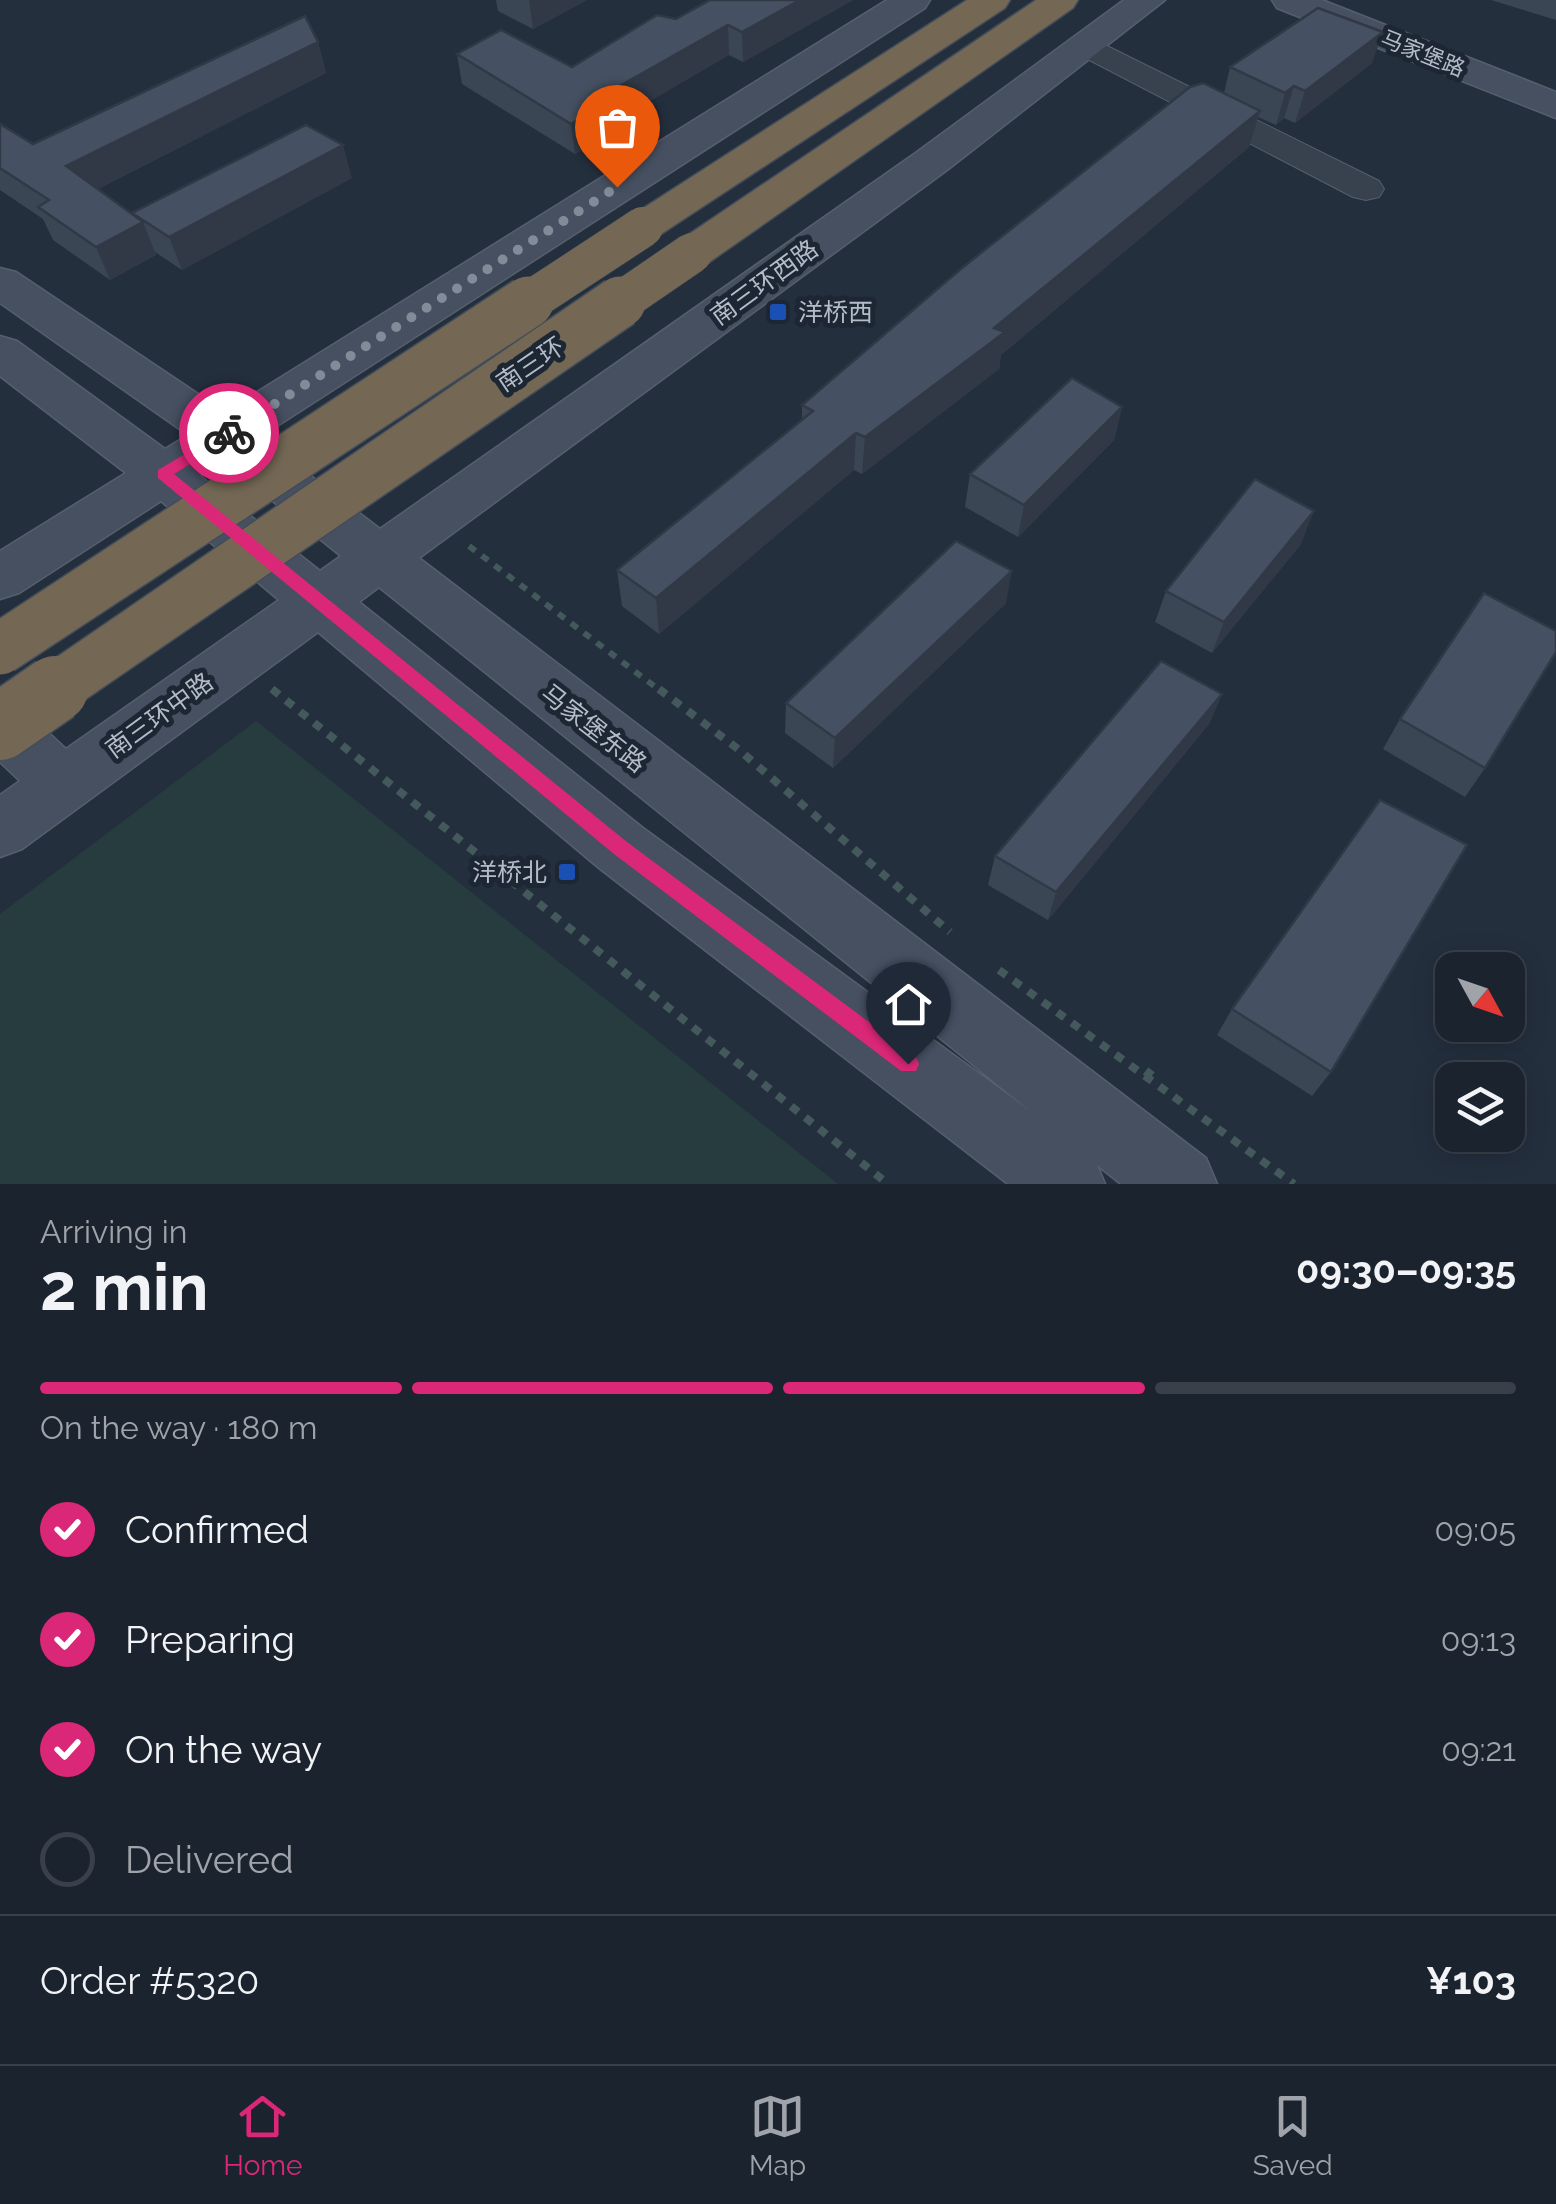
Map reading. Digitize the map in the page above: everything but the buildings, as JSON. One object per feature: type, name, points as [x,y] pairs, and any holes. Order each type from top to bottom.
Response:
[{"type":"highway","name":"南三环","points":[[0,649],[992,0]]},
{"type":"highway","name":"南三环","points":[[0,725],[1050,6],[1084,0]]},
{"type":"street","points":[[0,578],[912,0]]},
{"type":"street","name":"南三环西路","points":[[378,559],[886,195],[1147,0]]},
{"type":"street","name":"马家堡路","points":[[1290,0],[1556,106]]},
{"type":"street","name":"马家堡路","points":[[1364,0],[1556,76]]},
{"type":"street","points":[[1087,46],[1366,188]]},
{"type":"street","name":"马家堡东路","points":[[0,282],[224,436],[1180,1184]]},
{"type":"street","points":[[0,352],[163,474],[620,848],[1068,1184]]},
{"type":"street","name":"南三环中路","points":[[0,830],[378,559]]},
{"type":"street","points":[[0,725],[63,784]]},
{"type":"path","points":[[435,518],[738,749],[960,941]]},
{"type":"path","points":[[236,660],[888,1184]]},
{"type":"path","points":[[991,964],[1143,1082],[1294,1184]]},
{"type":"path","points":[[1143,1082],[1156,1064]]},
{"type":"green space","points":[[256,721],[838,1184],[0,1184],[0,914]]},
{"type":"way so far","points":[[229,433],[617,187]]},
{"type":"place","name":"洋桥西","points":[[778,312]]},
{"type":"place","name":"洋桥北","points":[[567,872]]},
{"type":"route","points":[[229,433],[163,474],[620,848],[908,1064]]}]
